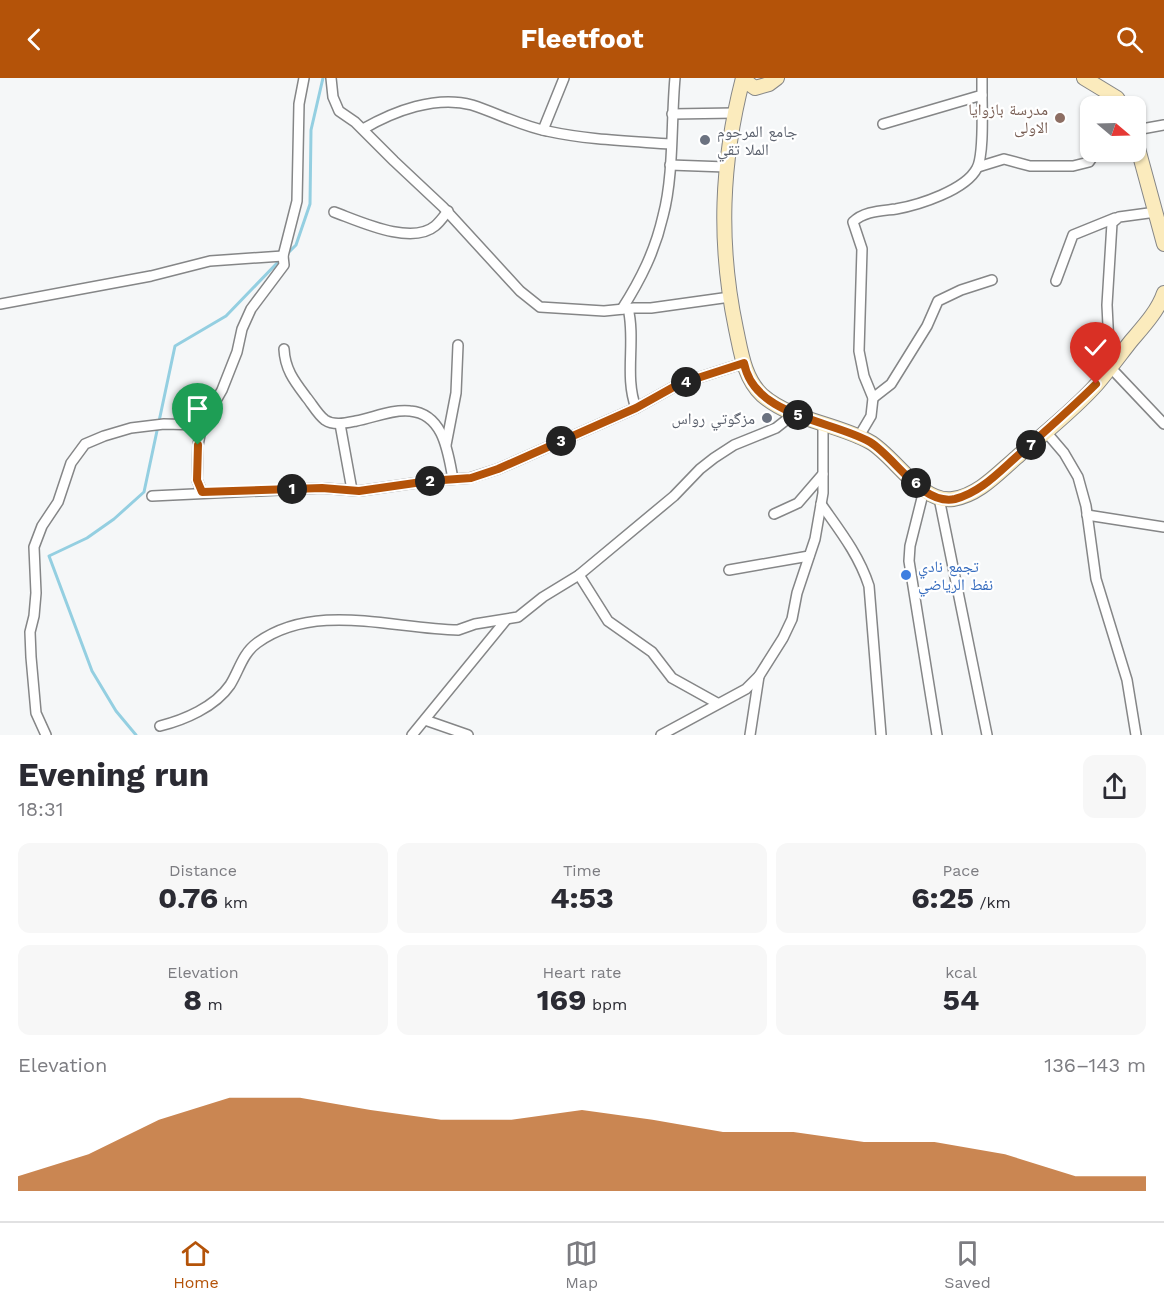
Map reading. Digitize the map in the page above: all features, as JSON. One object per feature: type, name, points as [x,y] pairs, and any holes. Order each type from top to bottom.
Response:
[{"type":"street","points":[[202,492],[197,480],[198,445],[202,425],[222,390],[237,352],[242,328],[251,309],[284,265],[283,256],[297,201],[299,104],[304,78]]},
{"type":"street","points":[[331,78],[333,97],[339,111],[363,129],[448,211],[520,291],[540,308],[603,311],[651,308],[730,297]]},
{"type":"street","points":[[543,130],[564,78]]},
{"type":"street","points":[[625,309],[643,276],[663,215],[670,165],[675,78]]},
{"type":"street","points":[[744,78],[755,88],[769,84],[777,78]]},
{"type":"street","points":[[744,78],[735,113],[726,167],[723,238],[730,297],[744,363],[750,379],[767,399],[795,414],[868,441],[884,452],[930,495],[953,499],[974,491],[999,473],[1096,384],[1150,317],[1164,293]]},
{"type":"street","points":[[858,438],[871,416],[873,398],[864,376],[859,351],[862,249],[853,222],[861,215],[909,207],[937,197],[968,181],[978,167],[982,78]]},
{"type":"street","points":[[1086,79],[1115,96]]},
{"type":"street","points":[[883,124],[982,95]]},
{"type":"street","points":[[363,129],[382,118],[445,101],[471,105],[543,130],[582,138],[671,144]]},
{"type":"street","points":[[672,114],[735,113]]},
{"type":"street","points":[[1146,128],[1164,125]]},
{"type":"street","points":[[978,167],[1004,159],[1030,166],[1073,166],[1089,162]]},
{"type":"street","points":[[1142,162],[1164,244]]},
{"type":"street","points":[[670,165],[726,167]]},
{"type":"street","points":[[334,212],[390,231],[413,234],[435,227],[448,211]]},
{"type":"street","points":[[1056,280],[1073,236],[1119,217],[1156,212]]},
{"type":"street","points":[[1119,217],[1112,223],[1107,305],[1110,367],[1164,424]]},
{"type":"street","points":[[0,304],[151,276],[210,261],[283,256]]},
{"type":"street","points":[[873,398],[891,384],[927,326],[938,301],[961,290],[992,280]]},
{"type":"street","points":[[625,309],[632,323],[631,394],[636,408]]},
{"type":"street","points":[[446,445],[456,393],[458,345]]},
{"type":"street","points":[[284,349],[285,363],[296,385],[325,420],[340,424],[411,410],[426,416],[438,426],[446,445],[453,479]]},
{"type":"street","points":[[152,496],[322,488],[352,490],[471,478],[498,469],[636,408],[679,384],[744,363]]},
{"type":"street","points":[[160,726],[170,724],[216,701],[230,685],[240,662],[256,644],[282,629],[327,619],[458,630],[475,624],[518,617],[579,575],[674,496],[700,469],[734,445],[776,428],[795,414]]},
{"type":"street","points":[[46,735],[36,713],[30,632],[36,593],[33,547],[42,526],[58,502],[71,463],[85,444],[131,428],[164,424],[202,425]]},
{"type":"street","points":[[340,424],[352,490]]},
{"type":"street","points":[[661,735],[746,689],[759,676],[783,638],[792,619],[797,592],[815,539],[821,504],[823,424]]},
{"type":"street","points":[[1046,432],[1064,453],[1078,477],[1087,515],[1096,579],[1127,680],[1136,735]]},
{"type":"street","points":[[774,514],[798,503],[823,474]]},
{"type":"street","points":[[924,490],[910,546],[909,561],[937,735]]},
{"type":"street","points":[[939,498],[987,735]]},
{"type":"street","points":[[821,504],[849,543],[863,567],[869,586],[881,735]]},
{"type":"street","points":[[1087,515],[1164,527]]},
{"type":"street","points":[[729,570],[809,556]]},
{"type":"street","points":[[579,575],[608,621],[651,652],[672,678],[717,703]]},
{"type":"street","points":[[412,735],[506,620]]},
{"type":"street","points":[[750,735],[759,676]]},
{"type":"street","points":[[425,720],[468,735]]},
{"type":"waterway","points":[[286,255],[296,245],[310,204],[311,130],[323,78]]},
{"type":"waterway","points":[[136,735],[116,711],[92,671],[49,556],[87,538],[114,519],[144,492],[175,346],[226,316],[281,259]]},
{"type":"place","name":"مدرسة بازوايا الاولى","points":[[1060,118]]},
{"type":"place","name":"جامع المرحوم الملا تقي","points":[[705,140]]},
{"type":"place","name":"مزگوتي رواس","points":[[767,418]]},
{"type":"place","name":"تجمع نادي نفط الرياضي","points":[[906,575]]},
{"type":"route","points":[[198,445],[197,480],[202,492],[322,488],[359,491],[429,481],[471,478],[498,469],[636,408],[679,384],[744,363],[755,387],[767,399],[814,422],[868,441],[884,452],[930,495],[953,499],[974,491],[999,473],[1096,384]]}]
